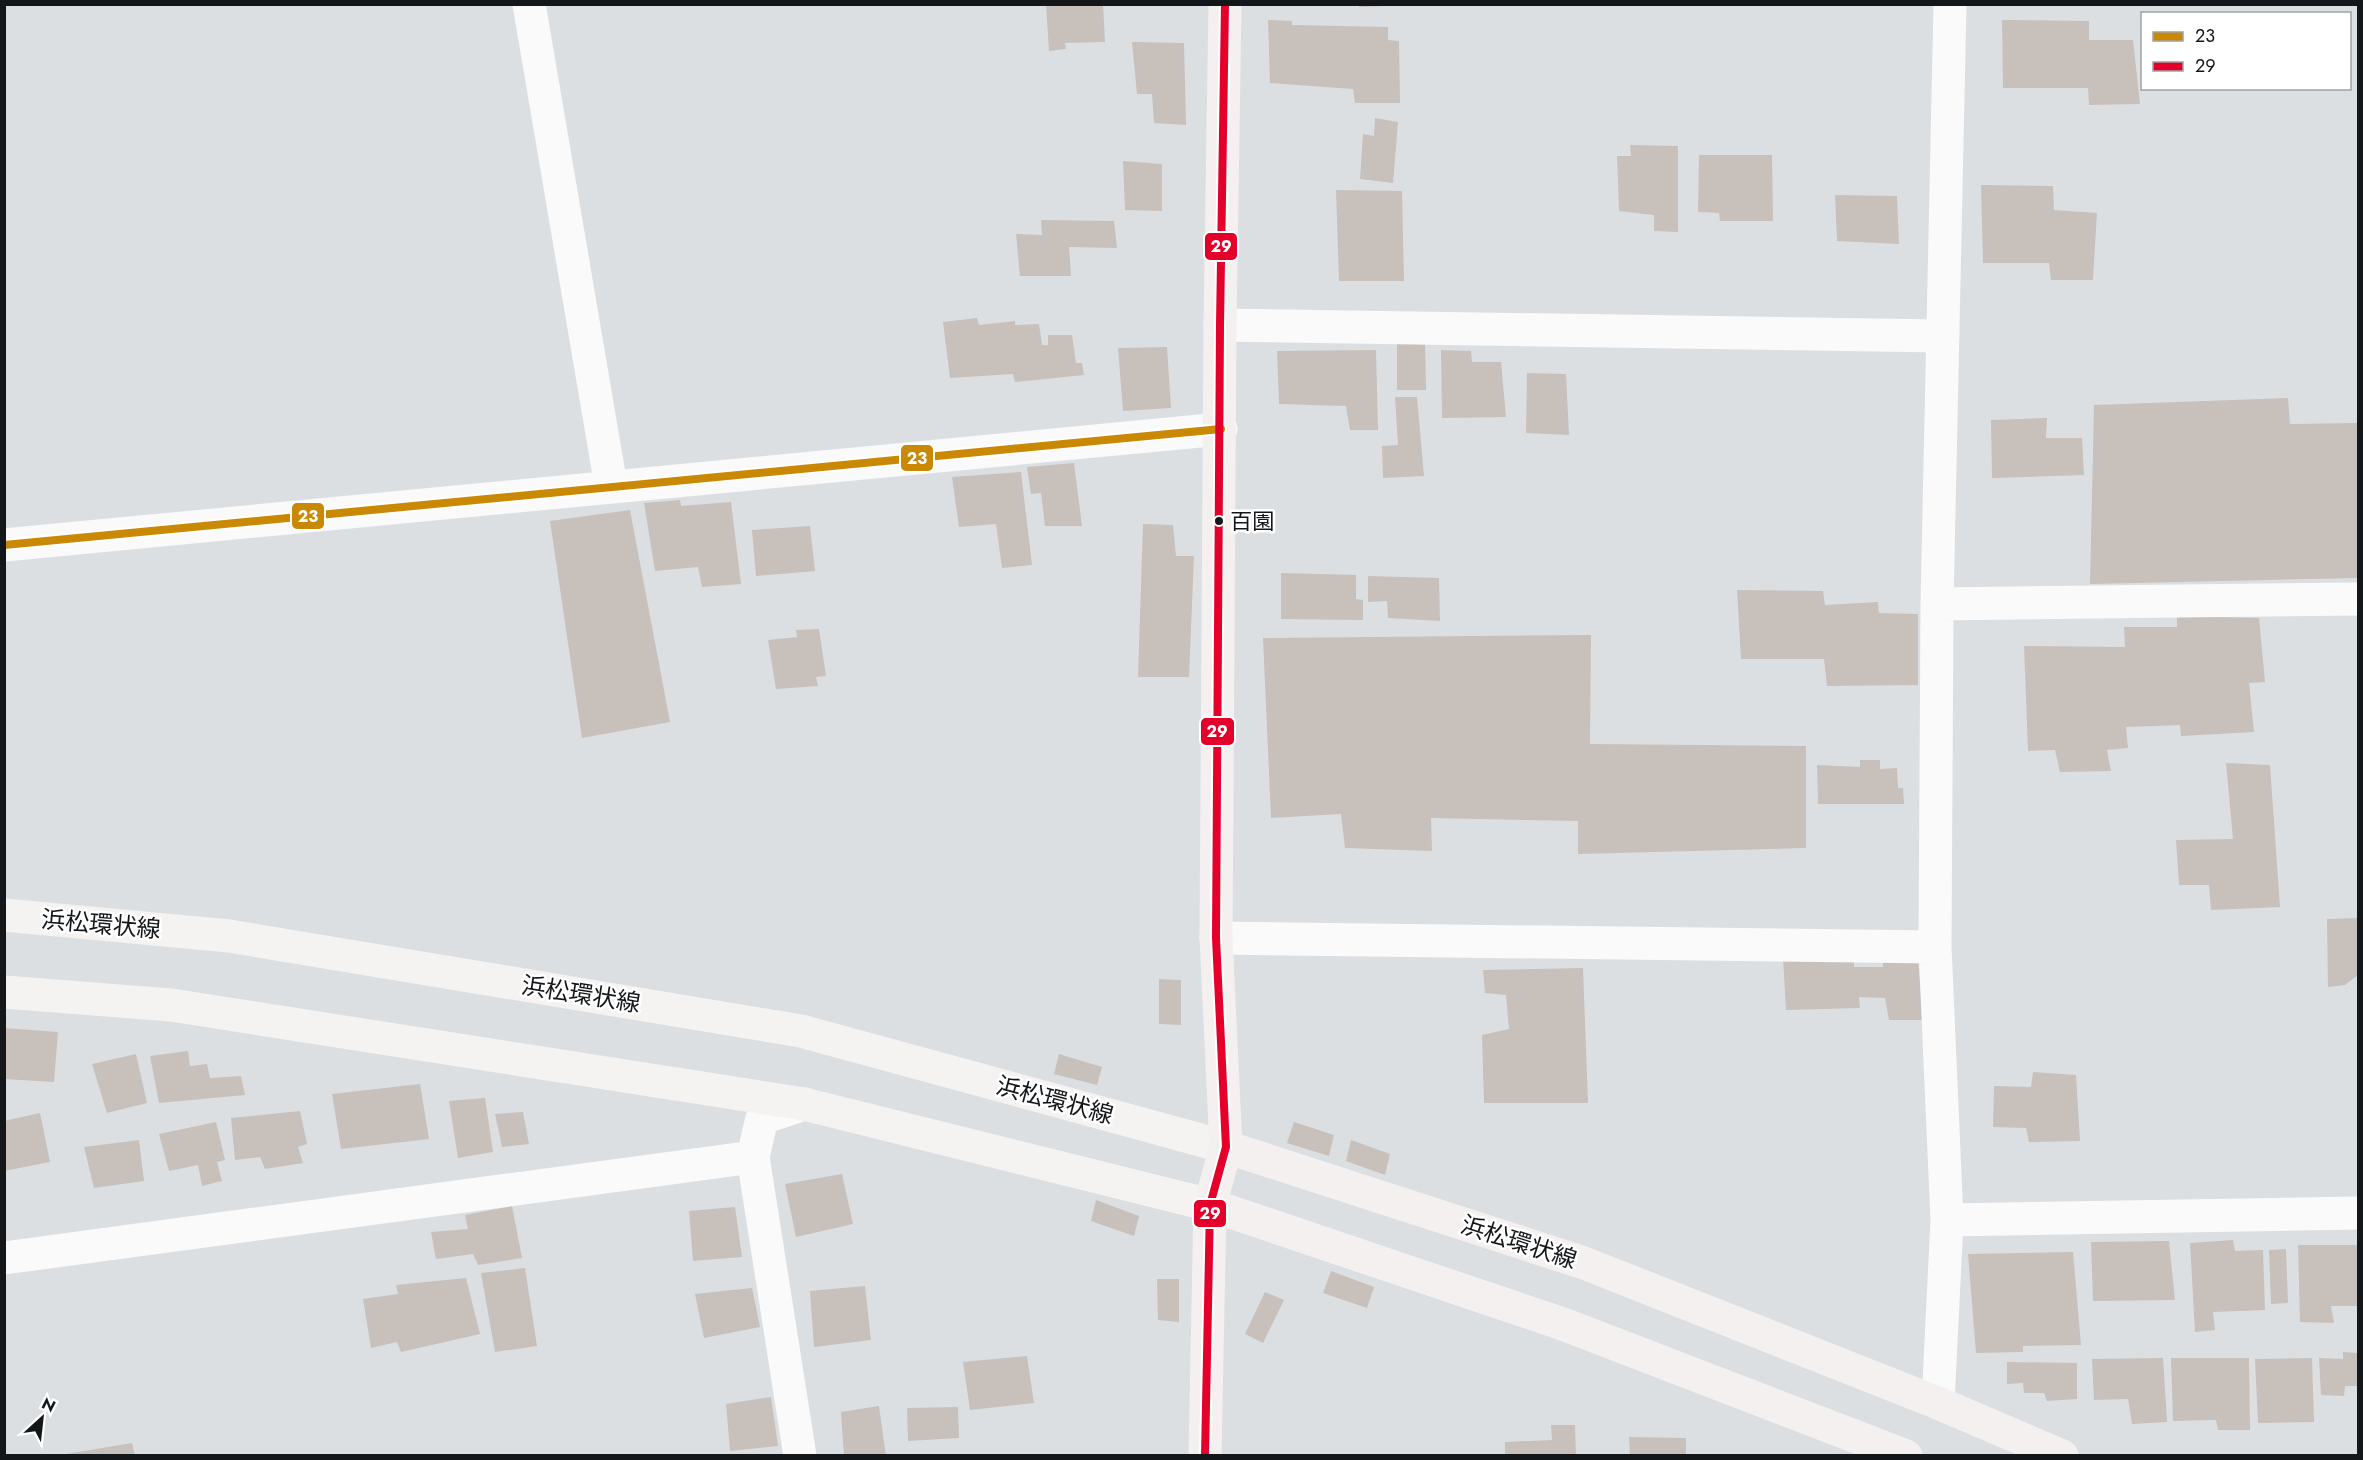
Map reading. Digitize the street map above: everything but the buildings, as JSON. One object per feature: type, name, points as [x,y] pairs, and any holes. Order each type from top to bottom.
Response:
[{"type":"highway","points":[[1205,1455],[1210,1205],[1226,1148],[1216,938],[1220,325],[1225,4]]},
{"type":"highway","name":"浜松環状線","points":[[1226,1148],[1584,1263],[1938,1403],[2061,1455]]},
{"type":"highway","points":[[1210,1205],[1563,1324],[1906,1455]]},
{"type":"main road","name":"浜松環状線","points":[[4,915],[229,936],[801,1030],[1226,1148]]},
{"type":"main road","points":[[4,992],[171,1005],[804,1104],[1210,1205]]},
{"type":"street","points":[[529,4],[611,486]]},
{"type":"street","points":[[1938,1403],[1947,1220],[1935,948],[1936,604],[1950,4]]},
{"type":"street","points":[[1220,325],[1943,336]]},
{"type":"street","points":[[4,546],[1221,429]]},
{"type":"street","points":[[1936,604],[2358,599]]},
{"type":"street","points":[[1216,938],[1935,948]]},
{"type":"street","points":[[801,1455],[753,1156],[762,1118],[804,1104]]},
{"type":"street","points":[[4,1258],[753,1156]]},
{"type":"street","points":[[1947,1220],[2358,1213]]},
{"type":"transit line","name":"29","points":[[1205,1456],[1210,1205],[1226,1147],[1216,938],[1220,325],[1225,4]]},
{"type":"transit line","name":"23","points":[[4,545],[1221,429]]},
{"type":"place","name":"百園","points":[[1219,521]]}]
